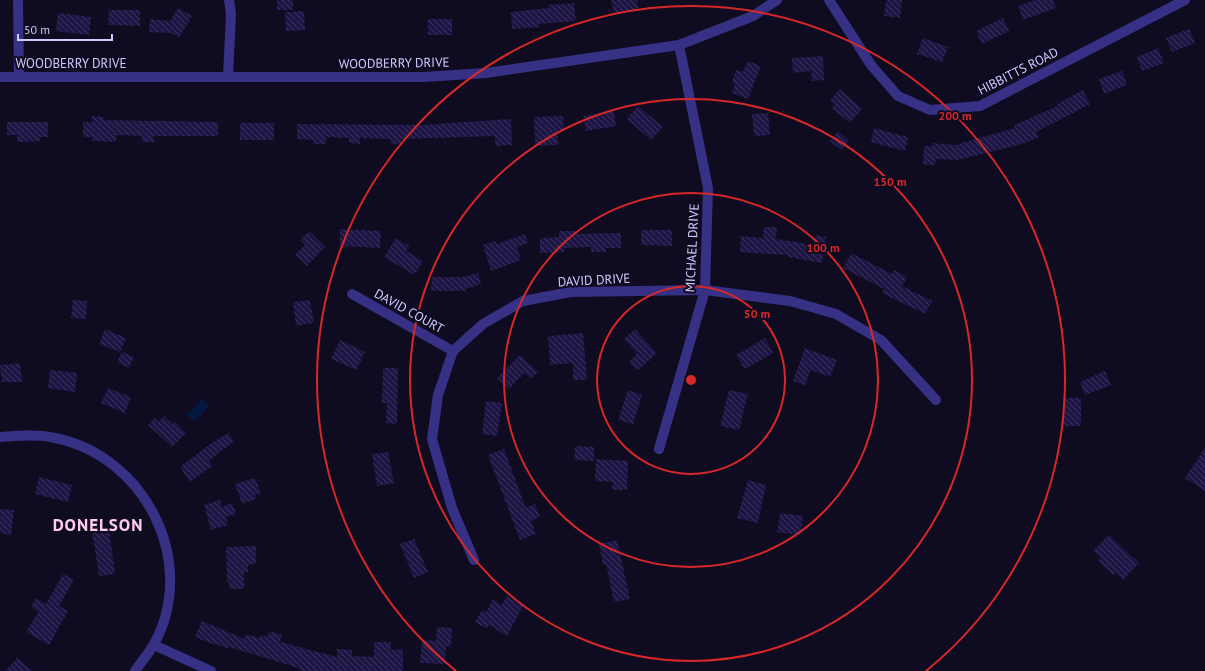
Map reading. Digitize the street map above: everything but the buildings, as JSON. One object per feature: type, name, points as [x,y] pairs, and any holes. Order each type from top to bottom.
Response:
[{"type":"street","points":[[18,0],[19,77]]},
{"type":"street","points":[[228,76],[231,14],[229,0]]},
{"type":"street","name":"WOODBERRY DRIVE","points":[[0,77],[424,77],[486,73],[679,45],[753,16],[777,0]]},
{"type":"street","name":"HIBBITTS ROAD","points":[[829,0],[871,65],[898,96],[930,110],[980,106],[1186,0]]},
{"type":"street","name":"MICHAEL DRIVE","points":[[660,449],[705,290],[708,188],[679,45]]},
{"type":"street","name":"DAVID DRIVE","points":[[474,560],[452,508],[432,439],[438,395],[453,351],[483,324],[523,301],[571,292],[705,290],[790,301],[836,314],[881,340],[936,400]]},
{"type":"street","name":"DAVID COURT","points":[[352,294],[453,351]]},
{"type":"street","points":[[0,437],[44,436],[71,442],[91,451],[110,463],[126,476],[140,491],[154,513],[164,535],[170,562],[168,603],[154,644],[135,671]]},
{"type":"street","points":[[154,644],[211,671]]},
{"type":"water","points":[[202,399],[209,406],[194,422],[187,415]]},
{"type":"district","name":"DONELSON","points":[[98,525]]}]
